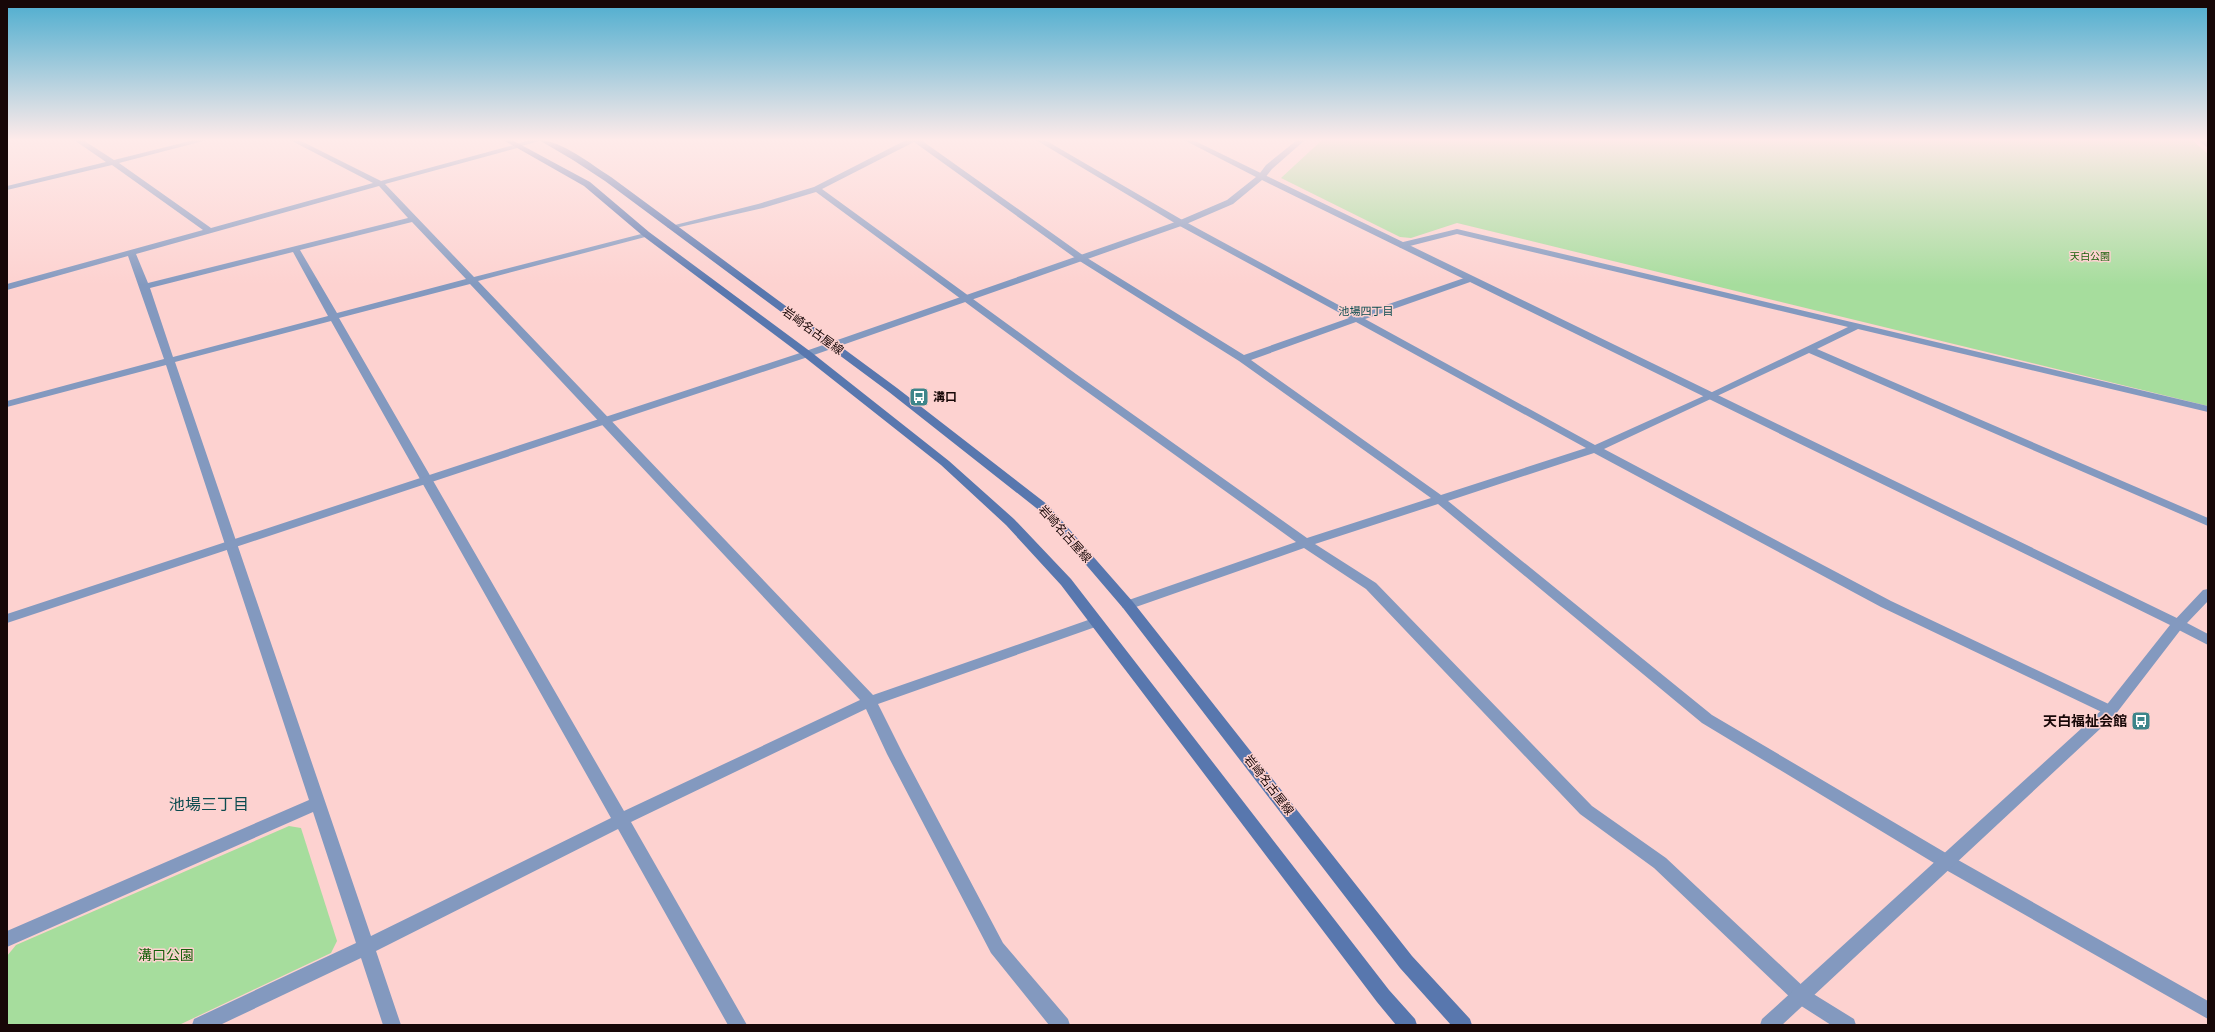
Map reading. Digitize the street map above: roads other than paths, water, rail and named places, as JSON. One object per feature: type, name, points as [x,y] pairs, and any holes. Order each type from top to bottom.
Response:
[{"type":"main road","name":"岩崎名古屋線","points":[[592,188],[646,234],[807,354],[946,463],[1010,522],[1066,582],[1383,996],[1408,1025]]},
{"type":"main road","name":"岩崎名古屋線","points":[[620,188],[831,344],[1044,508],[1128,605],[1406,962],[1463,1025]]},
{"type":"street","points":[[150,188],[209,230]]},
{"type":"street","points":[[7,287],[361,188]]},
{"type":"street","points":[[385,188],[870,701],[895,754],[997,948],[1061,1025]]},
{"type":"street","points":[[983,188],[1081,258],[1243,359],[1439,499],[1707,719],[1945,861],[2208,1011]]},
{"type":"street","points":[[1121,188],[1181,223],[1358,318],[1595,449],[1886,604],[2110,711]]},
{"type":"street","points":[[7,619],[807,354],[831,344],[968,298],[1181,223],[1230,202],[1247,188]]},
{"type":"street","points":[[1286,188],[2208,640]]},
{"type":"street","points":[[671,227],[760,206],[817,189],[968,298],[1072,376],[1305,543],[1371,586],[1586,810],[1660,863],[1801,996],[1847,1025]]},
{"type":"street","points":[[145,287],[414,219]]},
{"type":"street","points":[[1402,245],[1457,231],[1859,325],[2208,409]]},
{"type":"street","points":[[7,404],[470,279],[646,234]]},
{"type":"street","points":[[295,249],[738,1025]]},
{"type":"street","points":[[131,252],[145,287],[392,1025]]},
{"type":"street","points":[[1243,359],[1470,278]]},
{"type":"street","points":[[1128,605],[1305,543],[1595,449],[1712,396],[1859,325]]},
{"type":"street","points":[[1809,349],[2208,522]]},
{"type":"street","points":[[1769,1025],[1945,861],[2110,711],[2178,624],[2208,593]]},
{"type":"street","points":[[201,1025],[366,946],[621,820],[870,701],[1096,622]]},
{"type":"street","points":[[7,939],[317,803]]},
{"type":"place","name":"溝口","points":[[919,397]]},
{"type":"place","name":"天白福祉会館","points":[[2141,721]]},
{"type":"district","name":"池場四丁目","points":[[1366,311]]},
{"type":"district","name":"池場三丁目","points":[[209,805]]},
{"type":"park label","name":"天白公園","points":[[2090,257]]},
{"type":"park label","name":"溝口公園","points":[[166,955]]}]
